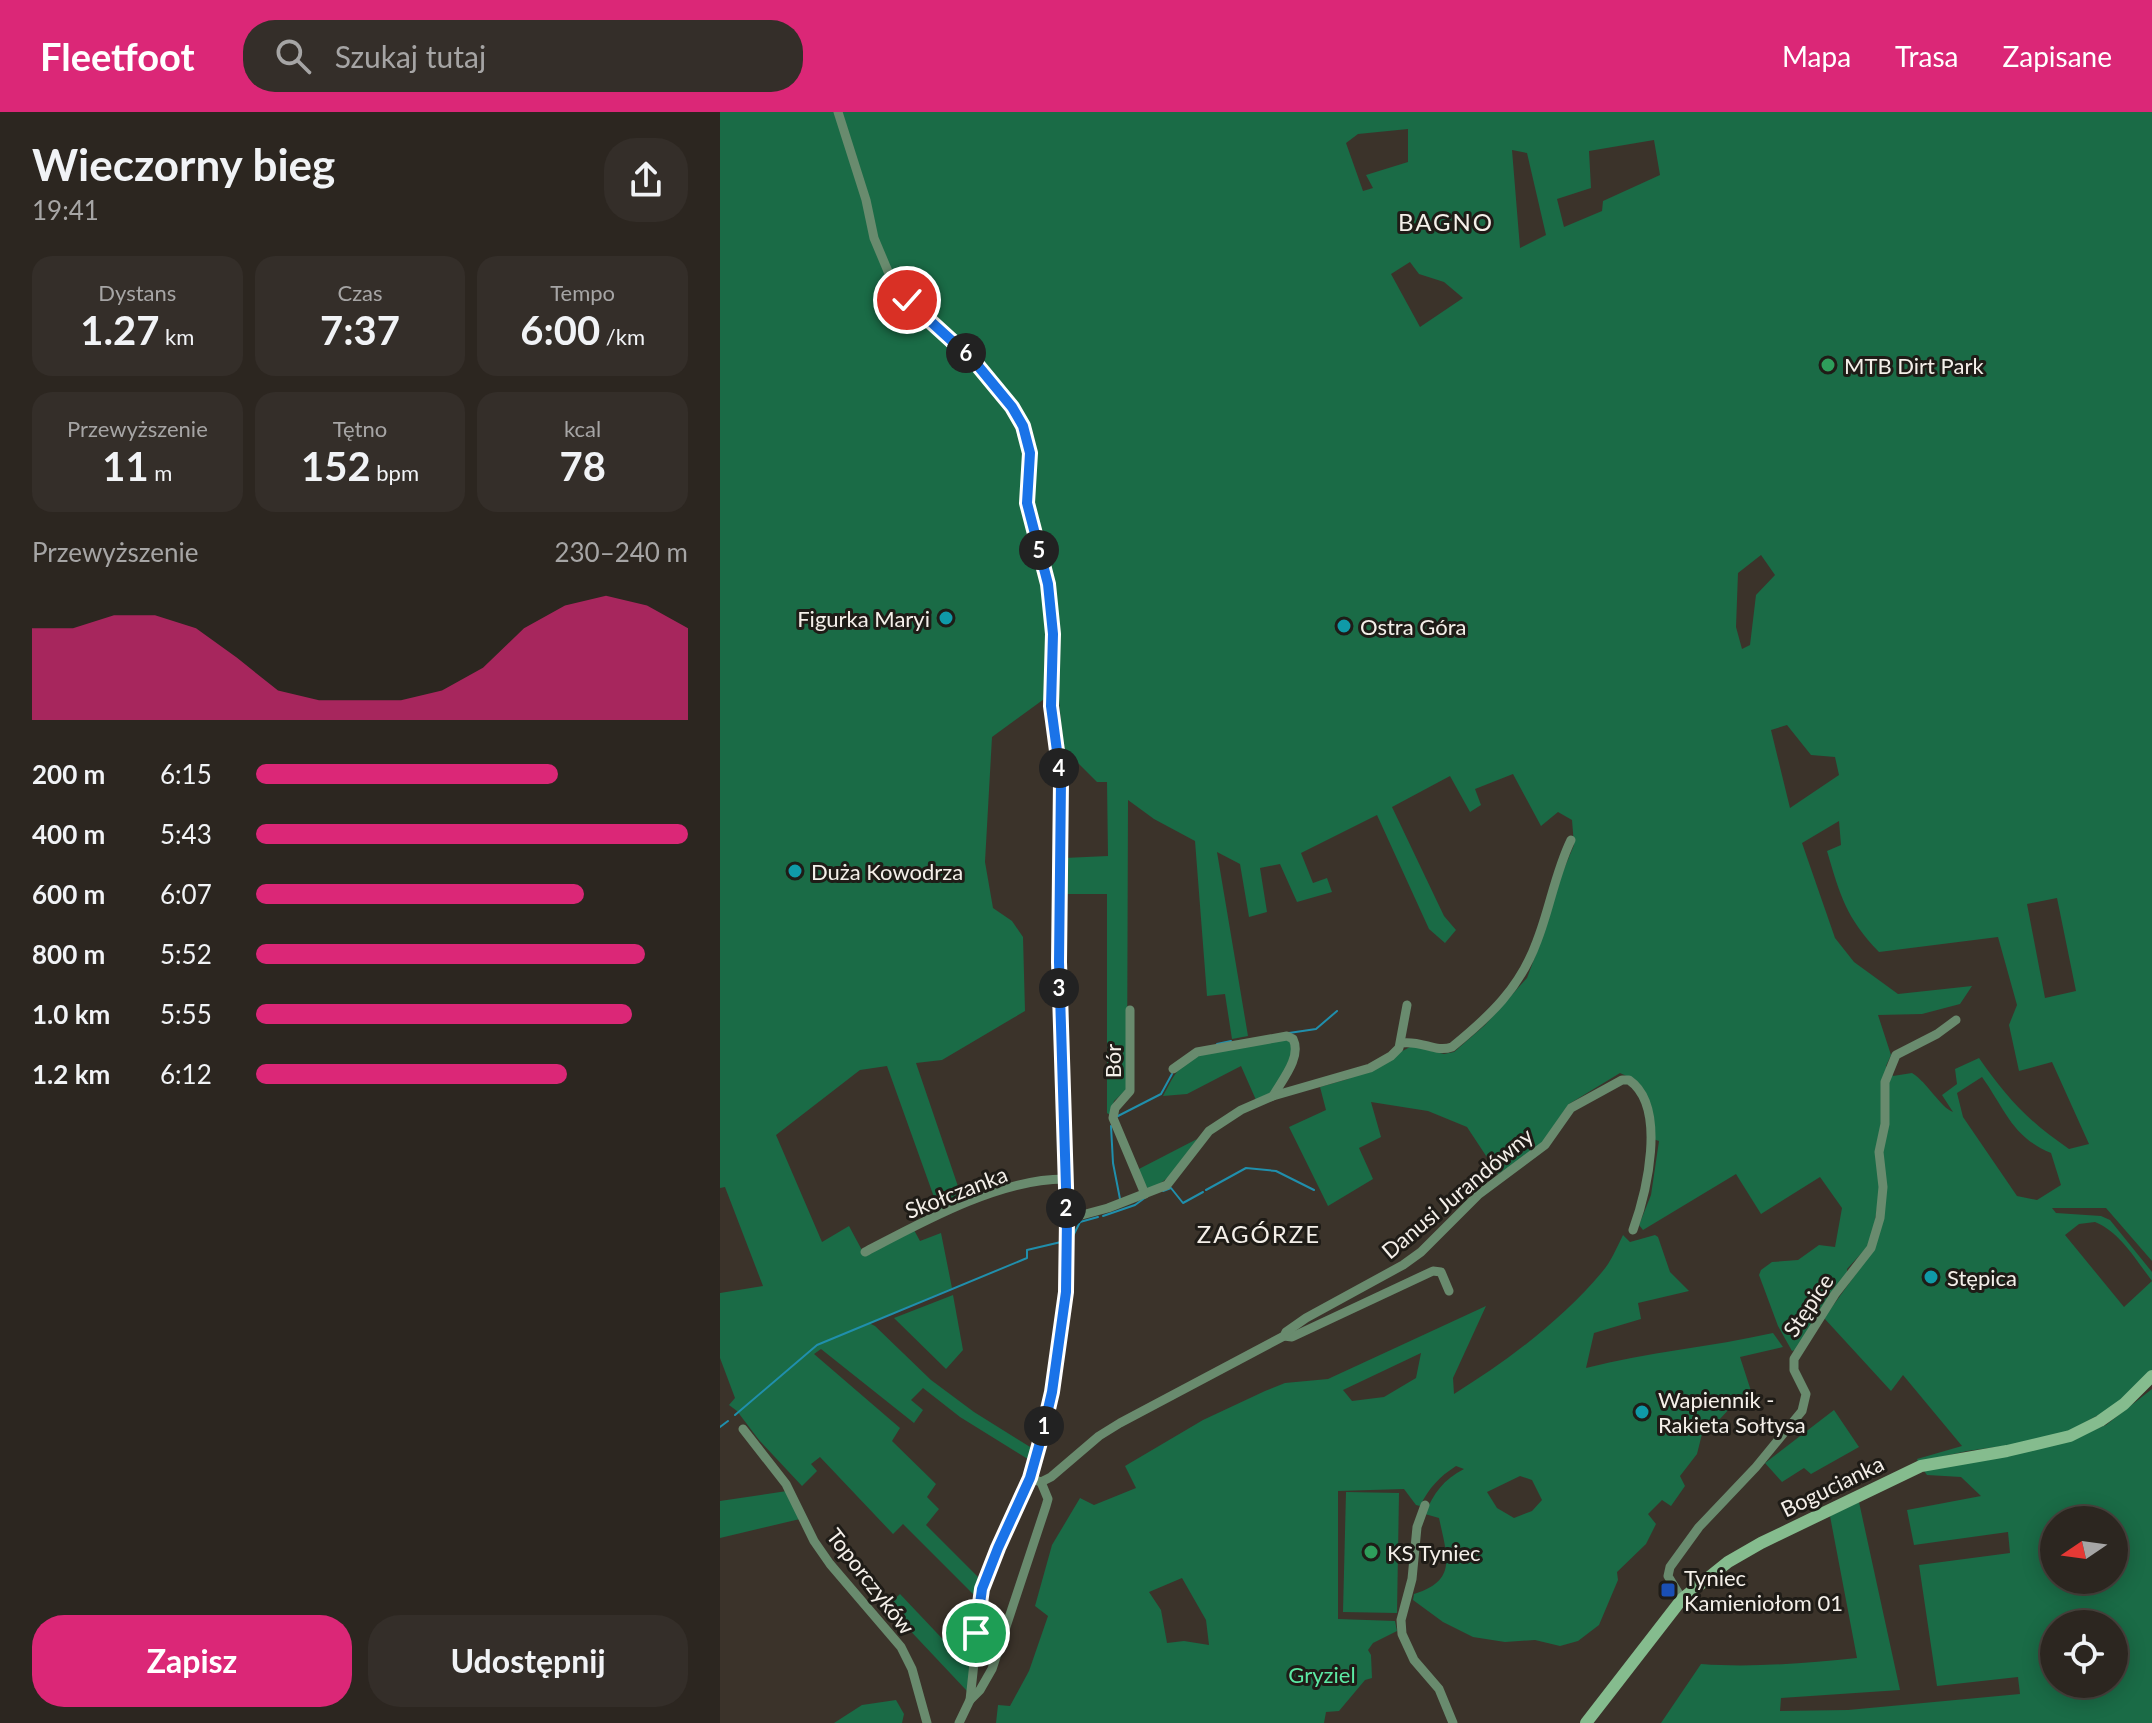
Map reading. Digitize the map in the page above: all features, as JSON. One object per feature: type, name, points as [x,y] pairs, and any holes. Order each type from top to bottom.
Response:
[{"type":"street","points":[[838,112],[866,200],[874,238],[895,288],[963,349],[998,387],[1023,426],[1030,453],[1027,503],[1049,591],[1053,634],[1051,706],[1061,781],[1059,962],[1067,1219],[1066,1292],[1052,1392],[1030,1478],[982,1589],[970,1700],[959,1723]]},
{"type":"street","points":[[1401,1043],[1413,1041],[1445,1050],[1452,1047],[1508,997],[1538,940],[1553,884],[1571,840]]},
{"type":"street","points":[[1067,1219],[1167,1185],[1209,1131],[1223,1120],[1273,1096],[1370,1068],[1391,1056],[1401,1043],[1407,1005]]},
{"type":"street","name":"Bór","points":[[1130,1010],[1130,1091],[1115,1108],[1113,1118],[1145,1194]]},
{"type":"street","name":"Stępice","points":[[1682,1599],[1668,1576],[1670,1567],[1699,1527],[1756,1467],[1802,1411],[1806,1394],[1794,1370],[1794,1359],[1835,1294],[1871,1248],[1880,1218],[1883,1187],[1879,1152],[1885,1124],[1885,1082],[1896,1055],[1937,1034],[1956,1020]]},
{"type":"street","points":[[1173,1069],[1197,1052],[1287,1036],[1296,1045],[1295,1056],[1273,1096]]},
{"type":"street","name":"Danusi Jurandówny","points":[[1041,1482],[1120,1423],[1284,1336],[1306,1318],[1403,1265],[1421,1252],[1478,1195],[1545,1145],[1571,1108],[1622,1080],[1629,1080],[1638,1089],[1650,1123],[1649,1177],[1633,1230]]},
{"type":"street","name":"Skołczanka","points":[[865,1252],[914,1226],[988,1196],[1031,1183],[1064,1179]]},
{"type":"street","points":[[1284,1336],[1292,1337],[1433,1271],[1441,1272],[1449,1291]]},
{"type":"street","name":"Bogucianka","points":[[1586,1723],[1682,1599],[1728,1562],[1921,1466],[2070,1436],[2124,1404],[2152,1376]]},
{"type":"street","name":"Toporczyków","points":[[743,1429],[786,1484],[814,1541],[830,1564],[901,1647],[912,1669],[927,1723]]},
{"type":"street","points":[[970,1700],[992,1669],[1048,1499],[1041,1482],[1030,1478]]},
{"type":"street","points":[[1425,1505],[1417,1527],[1412,1579],[1401,1620],[1402,1634],[1414,1660],[1439,1689],[1453,1723]]},
{"type":"green space","points":[[720,112],[2152,112],[2152,1261],[2106,1208],[2052,1208],[2056,1213],[2101,1216],[2110,1220],[2152,1272],[2152,1281],[2152,1375],[2131,1397],[2071,1430],[2039,1441],[1967,1451],[1918,1462],[1917,1459],[1962,1446],[1903,1375],[1891,1391],[1824,1318],[1874,1249],[1880,1188],[1868,1246],[1847,1269],[1847,1277],[1798,1349],[1792,1351],[1778,1326],[1759,1275],[1772,1262],[1798,1260],[1819,1245],[1835,1247],[1842,1208],[1820,1177],[1761,1214],[1736,1174],[1643,1230],[1639,1225],[1651,1195],[1659,1141],[1653,1139],[1650,1114],[1637,1081],[1620,1073],[1569,1104],[1545,1145],[1498,1174],[1467,1127],[1428,1111],[1371,1102],[1381,1137],[1359,1148],[1373,1179],[1328,1206],[1289,1127],[1326,1110],[1320,1087],[1348,1079],[1412,1046],[1444,1054],[1454,1052],[1485,1025],[1527,978],[1556,888],[1574,845],[1572,820],[1558,812],[1541,826],[1513,774],[1475,789],[1481,805],[1470,812],[1450,776],[1392,807],[1444,916],[1456,930],[1445,943],[1429,929],[1377,815],[1301,853],[1313,883],[1327,878],[1332,892],[1297,902],[1280,864],[1260,868],[1267,912],[1249,917],[1240,864],[1217,852],[1248,1036],[1232,1039],[1225,994],[1207,996],[1195,841],[1154,819],[1128,800],[1127,1089],[1114,1101],[1110,1115],[1107,1113],[1107,894],[1063,894],[1064,858],[1108,856],[1107,782],[1097,782],[1063,748],[1059,699],[1051,694],[992,737],[985,862],[993,908],[1012,921],[1023,937],[1025,1011],[942,1060],[916,1063],[963,1201],[939,1211],[887,1066],[860,1070],[776,1135],[822,1242],[849,1226],[864,1254],[914,1230],[920,1241],[941,1233],[952,1288],[869,1323],[931,1380],[974,1412],[1035,1450],[1031,1461],[960,1417],[923,1388],[911,1400],[923,1410],[914,1423],[821,1349],[814,1354],[900,1428],[892,1441],[936,1484],[927,1497],[939,1509],[926,1525],[981,1580],[977,1598],[903,1524],[893,1534],[820,1457],[811,1464],[817,1471],[802,1486],[729,1405],[735,1398],[720,1358],[720,1293],[763,1286],[725,1187],[720,1188]],"holes":[[[1408,129],[1408,162],[1366,175],[1373,188],[1363,191],[1346,143],[1358,134]],[[1654,140],[1660,175],[1603,201],[1602,211],[1564,227],[1557,199],[1591,188],[1589,151]],[[1512,150],[1527,153],[1546,235],[1520,248]],[[1410,262],[1419,274],[1444,282],[1463,298],[1420,327],[1391,274]],[[1761,555],[1775,575],[1756,595],[1750,645],[1742,649],[1736,627],[1738,573]],[[1787,725],[1811,755],[1835,757],[1839,775],[1790,808],[1771,730]],[[1839,821],[1841,845],[1827,851],[1851,917],[1879,952],[1998,937],[2017,1005],[2009,1025],[2019,1071],[2052,1062],[2089,1144],[2069,1149],[2042,1129],[2009,1097],[1979,1058],[1955,1069],[1957,1084],[1942,1095],[1953,1112],[1912,1073],[1893,1076],[1886,1066],[1891,1055],[1878,1015],[1922,1014],[1960,1004],[1972,986],[1898,994],[1854,962],[1835,938],[1802,843]],[[2057,898],[2076,991],[2045,998],[2027,904]],[[1982,1077],[2018,1130],[2051,1153],[2061,1185],[2037,1200],[2017,1196],[1963,1117],[1957,1093]],[[2095,1222],[2112,1232],[2152,1281],[2124,1307],[2065,1235],[2079,1224]]]},
{"type":"green space","points":[[1290,1040],[1293,1055],[1272,1092],[1256,1100],[1241,1066],[1187,1094],[1163,1096],[1177,1071],[1193,1058],[1234,1046]]},
{"type":"green space","points":[[1197,1139],[1171,1175],[1148,1189],[1137,1170]]},
{"type":"green space","name":"Gryziel","points":[[1623,1235],[1630,1242],[1655,1235],[1658,1237],[1670,1272],[1689,1291],[1638,1303],[1641,1319],[1594,1333],[1586,1368],[1773,1333],[1783,1347],[1740,1357],[1752,1394],[1738,1401],[1702,1434],[1697,1454],[1680,1476],[1685,1486],[1671,1506],[1662,1500],[1648,1514],[1656,1524],[1646,1544],[1617,1572],[1618,1580],[1599,1625],[1578,1641],[1560,1646],[1535,1640],[1505,1642],[1473,1637],[1443,1622],[1413,1600],[1414,1594],[1438,1582],[1446,1565],[1439,1518],[1425,1514],[1440,1488],[1464,1469],[1456,1466],[1435,1483],[1420,1506],[1404,1489],[1338,1491],[1338,1619],[1395,1621],[1397,1631],[1373,1643],[1368,1650],[1372,1678],[1365,1680],[1339,1711],[1326,1712],[1324,1723],[996,1723],[998,1705],[1010,1706],[1029,1671],[1048,1616],[1035,1606],[1052,1545],[1080,1498],[1094,1505],[1136,1488],[1125,1466],[1203,1420],[1285,1383],[1328,1379],[1486,1306],[1453,1378],[1454,1394],[1514,1354],[1552,1323],[1605,1268]],"holes":[[[1421,1353],[1416,1378],[1384,1397],[1352,1401],[1343,1390]],[[1520,1476],[1532,1480],[1542,1500],[1532,1511],[1514,1518],[1497,1508],[1487,1492]],[[1182,1578],[1206,1620],[1209,1645],[1184,1641],[1167,1643],[1161,1610],[1149,1592]]]},
{"type":"green space","points":[[953,1295],[963,1350],[946,1369],[894,1318]]},
{"type":"green space","points":[[2152,1389],[2152,1723],[1661,1723],[1701,1664],[1760,1665],[1857,1658],[1830,1516],[1859,1502],[1900,1690],[1781,1698],[1780,1711],[1848,1710],[2020,1694],[2018,1677],[1937,1686],[1919,1565],[2010,1553],[2008,1532],[1914,1545],[1907,1510],[1981,1496],[1961,1477],[1927,1475],[1924,1471],[2072,1439],[2106,1425]]},
{"type":"green space","points":[[1834,1410],[1859,1447],[1811,1474],[1804,1468],[1782,1482],[1765,1463]]},
{"type":"green space","points":[[787,1491],[800,1519],[720,1538],[720,1501]]},
{"type":"green space","name":"KS Tyniec","points":[[1346,1492],[1399,1493],[1397,1613],[1343,1612]]},
{"type":"green space","points":[[900,1594],[970,1668],[967,1691],[887,1606]]},
{"type":"green space","points":[[896,1700],[904,1714],[902,1723],[834,1723],[862,1705]]},
{"type":"waterway","points":[[1289,1033],[1316,1029],[1337,1011]]},
{"type":"waterway","points":[[1217,1044],[1231,1041]]},
{"type":"waterway","points":[[1116,1117],[1161,1094],[1172,1074]]},
{"type":"waterway","points":[[1111,1126],[1113,1163],[1120,1199]]},
{"type":"waterway","points":[[1206,1190],[1246,1168],[1276,1171],[1314,1190]]},
{"type":"waterway","points":[[1163,1191],[1171,1188],[1183,1203],[1203,1192]]},
{"type":"waterway","points":[[1103,1216],[1135,1205],[1146,1197]]},
{"type":"waterway","points":[[1071,1240],[1080,1222],[1098,1217]]},
{"type":"waterway","points":[[735,1415],[817,1345],[1027,1258],[1027,1250],[1061,1242]]},
{"type":"waterway","points":[[720,1427],[728,1421]]},
{"type":"place","name":"MTB Dirt Park","points":[[1828,365]]},
{"type":"place","name":"Figurka Maryi","points":[[946,618]]},
{"type":"place","name":"Ostra Góra","points":[[1344,626]]},
{"type":"place","name":"Duża Kowodrza","points":[[795,871]]},
{"type":"place","name":"Stępica","points":[[1931,1277]]},
{"type":"place","name":"Wapiennik - Rakieta Sołtysa","points":[[1642,1412]]},
{"type":"place","name":"KS Tyniec","points":[[1371,1552]]},
{"type":"place","name":"Tyniec Kamieniołom 01","points":[[1668,1590]]},
{"type":"district","name":"BAGNO","points":[[1446,221]]},
{"type":"district","name":"ZAGÓRZE","points":[[1259,1233]]},
{"type":"route","points":[[907,300],[963,349],[998,387],[1023,426],[1030,453],[1027,503],[1048,584],[1053,634],[1051,706],[1061,781],[1059,962],[1068,1266],[1066,1292],[1052,1392],[1042,1435],[1030,1478],[982,1589],[976,1633]]}]
